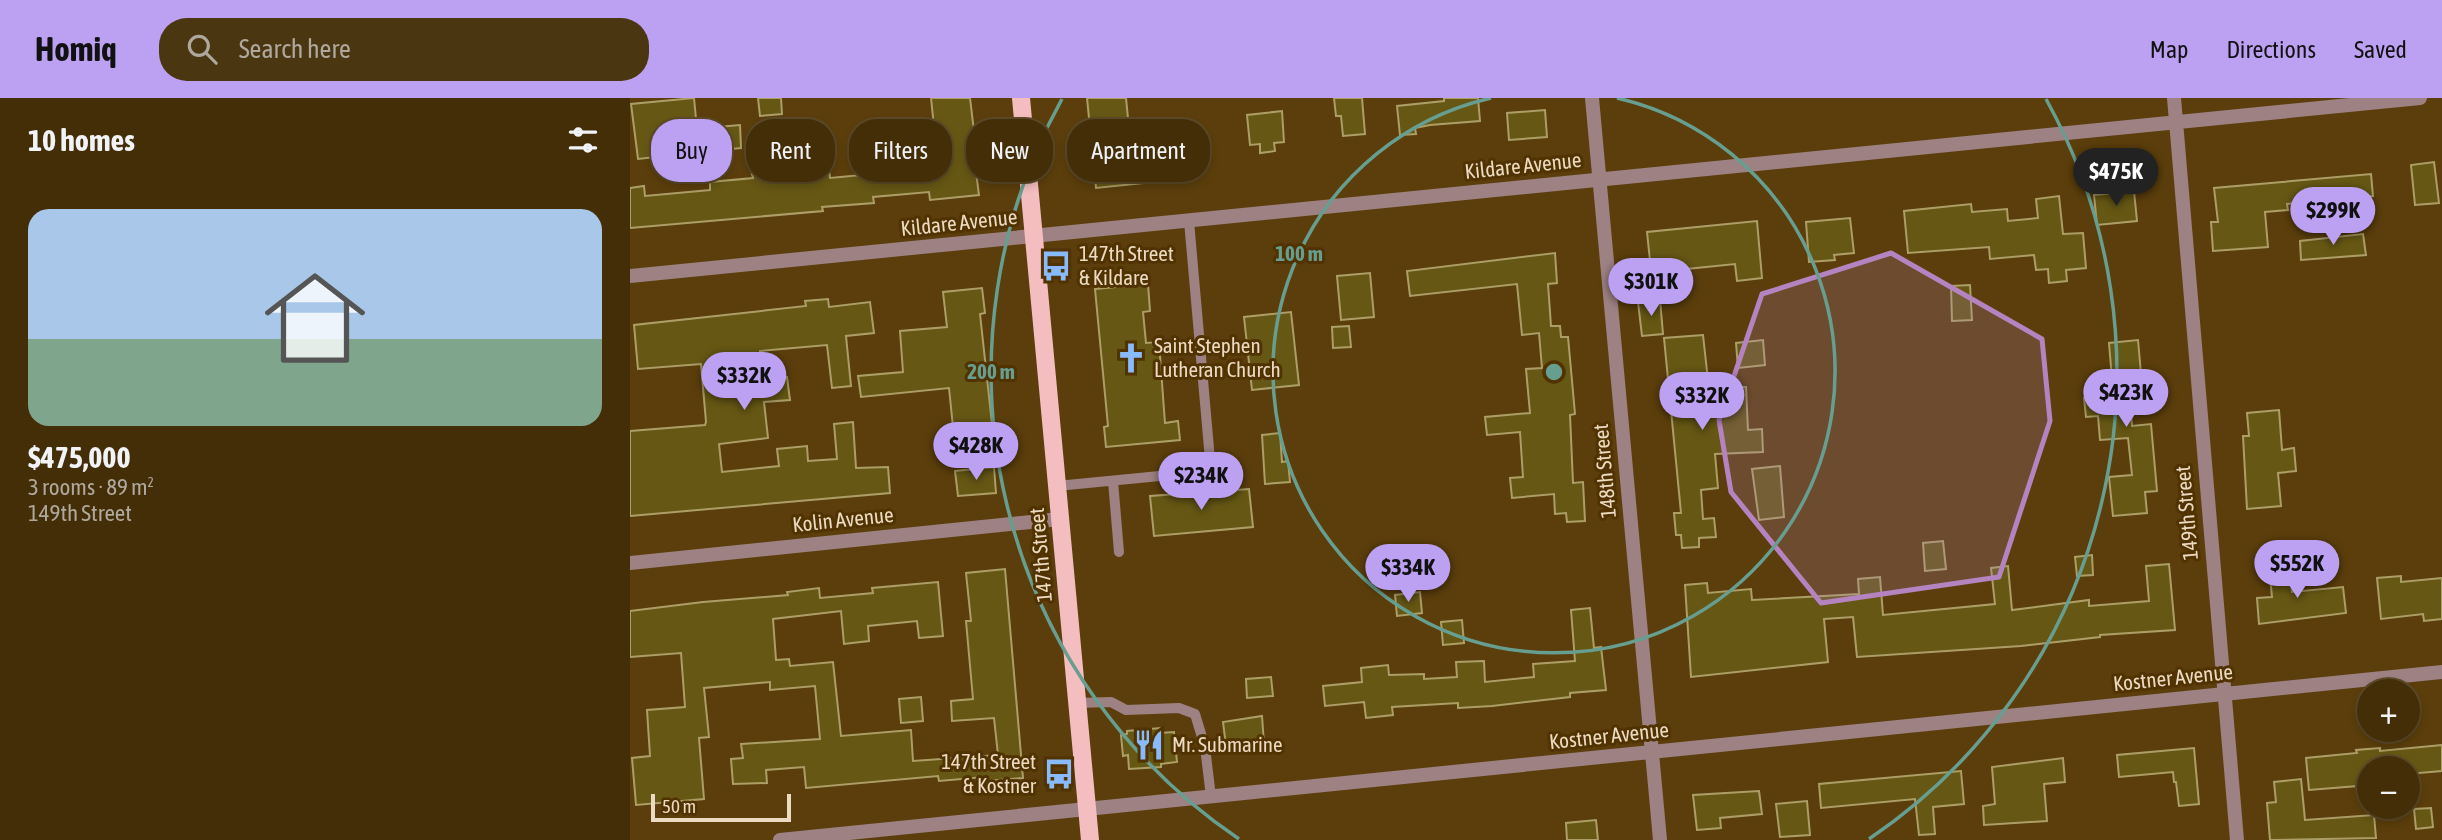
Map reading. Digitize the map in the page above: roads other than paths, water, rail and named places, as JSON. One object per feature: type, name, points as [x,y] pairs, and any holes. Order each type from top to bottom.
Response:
[{"type":"main road","name":"147th Street","points":[[1021,98],[1090,840]]},
{"type":"street","name":"148th Street","points":[[1592,98],[1660,840]]},
{"type":"street","name":"149th Street","points":[[2174,98],[2237,840]]},
{"type":"street","name":"Kildare Avenue","points":[[630,276],[2420,98]]},
{"type":"street","name":"Kolin Avenue","points":[[630,563],[1060,519]]},
{"type":"street","name":"Kostner Avenue","points":[[780,840],[2442,672]]},
{"type":"lane","points":[[1057,486],[1211,471],[1189,221]]},
{"type":"lane","points":[[1112,481],[1119,552]]},
{"type":"lane","points":[[1077,703],[1111,702],[1126,710],[1179,708],[1195,714],[1205,747],[1211,797]]},
{"type":"place","name":"147th Street & Kildare","points":[[1056,266]]},
{"type":"place","name":"Saint Stephen Lutheran Church","points":[[1131,358]]},
{"type":"place","name":"Mr. Submarine","points":[[1149,745]]},
{"type":"place","name":"147th Street & Kostner","points":[[1059,774]]}]
